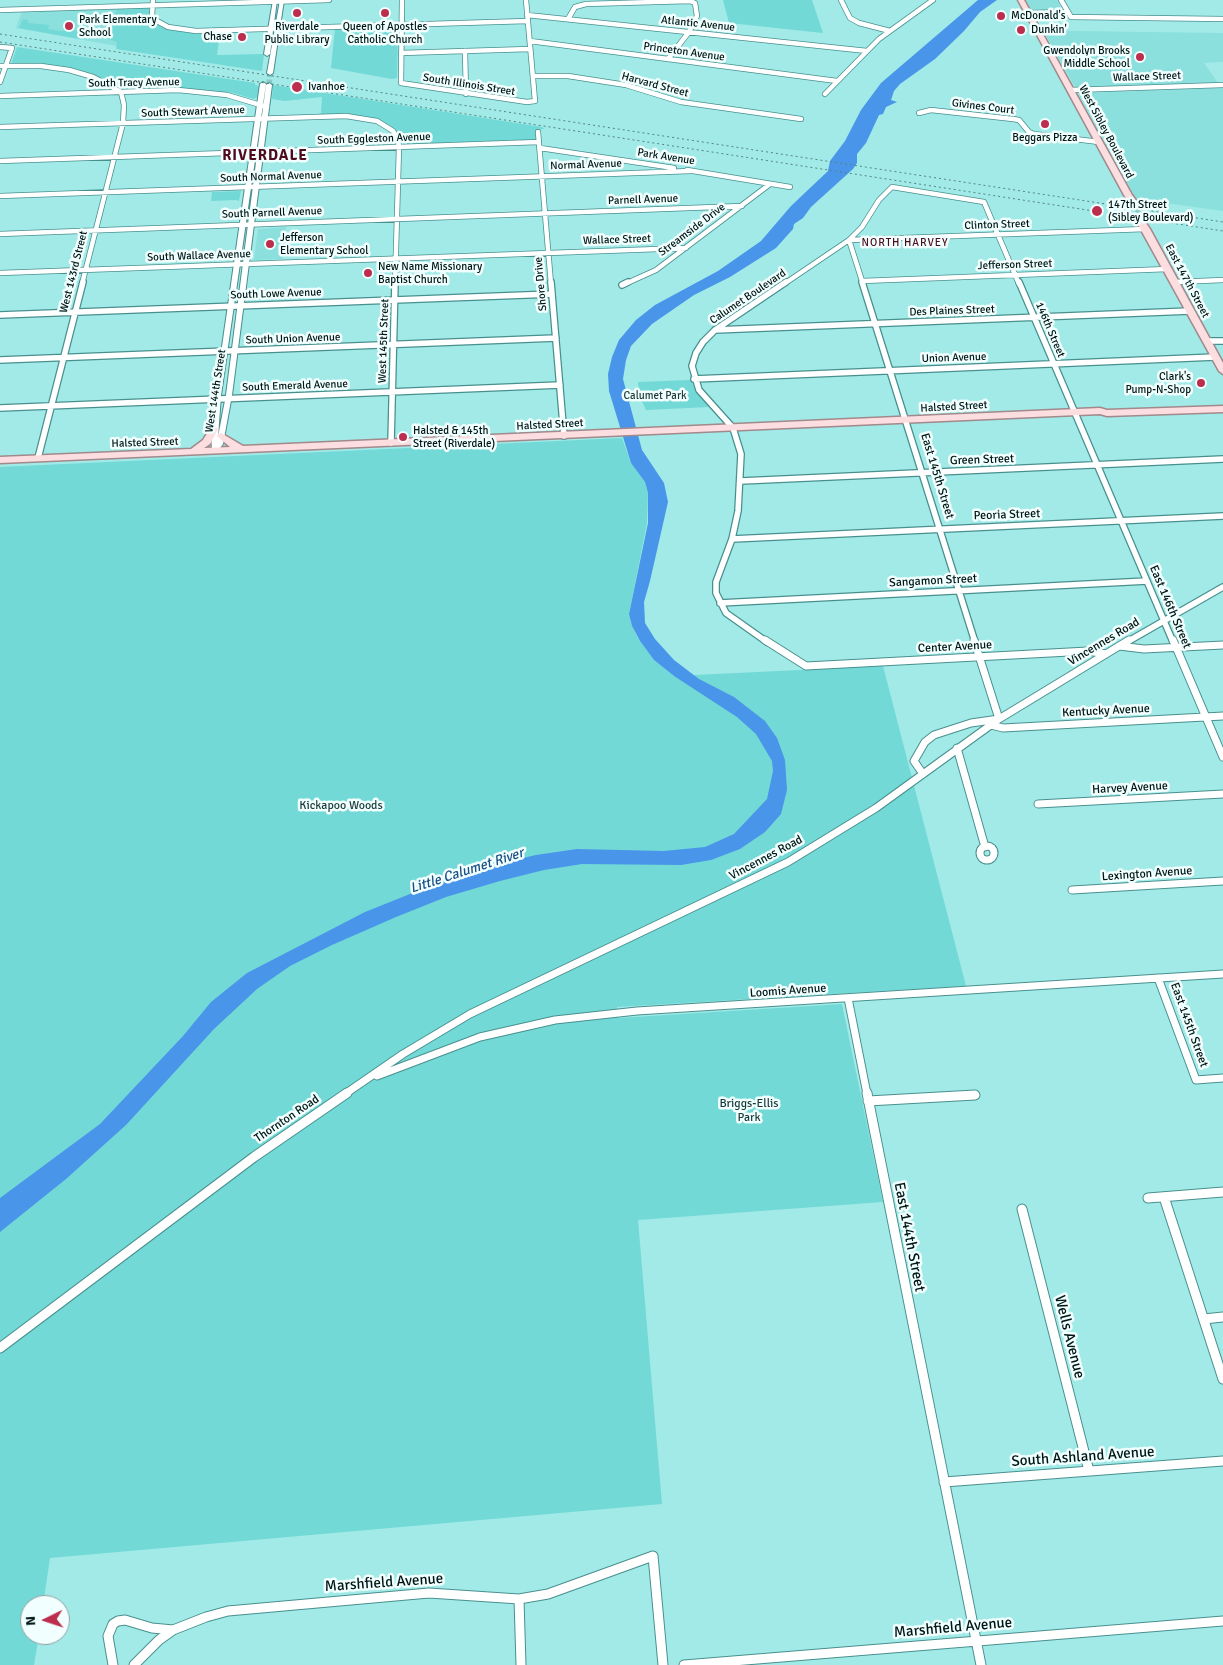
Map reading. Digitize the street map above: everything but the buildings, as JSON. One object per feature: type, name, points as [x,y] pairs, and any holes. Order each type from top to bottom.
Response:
[{"type":"main road","name":"West Sibley Boulevard","points":[[1021,0],[1134,206]]},
{"type":"main road","name":"East 147th Street","points":[[1141,220],[1223,371]]},
{"type":"main road","name":"Halsted Street","points":[[1100,412],[1106,409],[1223,403]]},
{"type":"main road","name":"Halsted Street","points":[[0,460],[906,420],[1223,409]]},
{"type":"main road","points":[[192,452],[206,442],[214,429]]},
{"type":"main road","points":[[221,436],[229,443],[244,450]]},
{"type":"street","points":[[27,9],[30,0]]},
{"type":"street","points":[[153,0],[152,15],[162,25],[176,29],[196,31],[528,21]]},
{"type":"street","points":[[0,10],[329,0]]},
{"type":"street","points":[[402,0],[401,53],[530,49]]},
{"type":"street","points":[[526,0],[533,76]]},
{"type":"street","points":[[841,0],[846,12],[854,20],[890,31]]},
{"type":"street","points":[[825,94],[879,39],[933,0]]},
{"type":"street","points":[[1061,0],[1071,17],[1223,19]]},
{"type":"street","points":[[271,52],[270,29],[275,1]]},
{"type":"street","points":[[268,73],[271,52],[279,28],[282,1]]},
{"type":"street","points":[[568,19],[575,7],[586,4],[690,1],[695,3],[697,16],[689,32],[668,59]]},
{"type":"street","points":[[1028,13],[1068,12]]},
{"type":"street","name":"Atlantic Avenue","points":[[527,15],[867,51]]},
{"type":"street","name":"Princeton Avenue","points":[[530,41],[837,81]]},
{"type":"street","points":[[0,46],[12,48],[0,82]]},
{"type":"street","points":[[465,51],[466,94]]},
{"type":"street","name":"South Illinois Street","points":[[401,53],[400,83],[513,101],[535,100],[533,76]]},
{"type":"street","points":[[0,66],[41,66],[69,70],[93,77],[121,92]]},
{"type":"street","name":"Harvard Street","points":[[533,76],[568,76],[626,85],[681,102],[802,119]]},
{"type":"street","name":"West 144th Street","points":[[266,84],[267,107],[235,351],[221,436],[215,451],[214,429],[224,351],[260,104],[266,84]]},
{"type":"street","name":"Wallace Street","points":[[1071,90],[1223,85]]},
{"type":"street","name":"South Tracy Avenue","points":[[0,96],[190,91],[227,95],[267,107]]},
{"type":"street","name":"West 143rd Street","points":[[38,458],[124,123],[124,107],[121,92]]},
{"type":"street","name":"Givines Court","points":[[919,112],[931,110],[1019,120],[1029,132],[1034,134],[1099,142]]},
{"type":"street","name":"South Stewart Avenue","points":[[0,128],[346,116],[363,118],[385,125],[393,131],[398,139],[399,147]]},
{"type":"street","name":"Shore Drive","points":[[538,132],[564,436]]},
{"type":"street","name":"South Eggleston Avenue","points":[[0,161],[399,147],[539,145]]},
{"type":"street","name":"Park Avenue","points":[[539,145],[790,187]]},
{"type":"street","name":"West 145th Street","points":[[391,443],[399,147]]},
{"type":"street","points":[[633,162],[634,173]]},
{"type":"street","name":"Normal Avenue","points":[[542,177],[691,171]]},
{"type":"street","name":"South Normal Avenue","points":[[0,196],[542,177]]},
{"type":"street","name":"Streamside Drive","points":[[622,285],[656,270],[770,184]]},
{"type":"street","name":"Calumet Boulevard","points":[[694,379],[692,366],[696,352],[715,330],[849,240],[862,227],[879,200],[892,187],[984,202]]},
{"type":"street","name":"146th Street","points":[[984,202],[1097,465]]},
{"type":"street","name":"Parnell Avenue","points":[[545,213],[742,206]]},
{"type":"street","name":"South Parnell Avenue","points":[[0,234],[545,213]]},
{"type":"street","name":"Clinton Street","points":[[849,240],[1146,229]]},
{"type":"street","name":"East 145th Street","points":[[849,240],[999,719]]},
{"type":"street","name":"Wallace Street","points":[[549,252],[686,248]]},
{"type":"street","name":"South Wallace Avenue","points":[[0,273],[549,252]]},
{"type":"street","name":"Jefferson Street","points":[[862,281],[1168,269]]},
{"type":"street","points":[[1175,282],[1223,280]]},
{"type":"street","name":"South Lowe Avenue","points":[[0,315],[552,294]]},
{"type":"street","name":"Des Plaines Street","points":[[715,330],[1190,311]]},
{"type":"street","name":"South Union Avenue","points":[[0,360],[556,338]]},
{"type":"street","points":[[1207,341],[1223,340]]},
{"type":"street","name":"Union Avenue","points":[[694,379],[1215,357]]},
{"type":"street","points":[[694,379],[699,390],[733,428],[741,454],[741,481],[732,539],[716,582],[716,593],[720,603]]},
{"type":"street","name":"South Emerald Avenue","points":[[0,408],[560,385]]},
{"type":"street","name":"Green Street","points":[[741,481],[1223,459]]},
{"type":"street","name":"East 146th Street","points":[[1097,465],[1223,757]]},
{"type":"street","name":"Peoria Street","points":[[732,539],[1223,516]]},
{"type":"street","name":"Sangamon Street","points":[[720,603],[1147,582]]},
{"type":"street","name":"Vincennes Road","points":[[611,947],[788,862],[876,808],[999,719],[1106,654],[1223,587]]},
{"type":"street","name":"Center Avenue","points":[[720,603],[726,613],[738,622],[806,666],[1088,651],[1106,654]]},
{"type":"street","points":[[1120,646],[1144,649],[1223,645]]},
{"type":"street","name":"Kentucky Avenue","points":[[991,725],[1003,728],[1223,716]]},
{"type":"street","name":"Vincennes Road","points":[[923,774],[914,760],[925,742],[934,735],[971,723],[999,719]]},
{"type":"street","points":[[957,748],[985,846]]},
{"type":"street","name":"Harvey Avenue","points":[[1038,804],[1223,794]]},
{"type":"street","name":"Lexington Avenue","points":[[1072,890],[1223,881]]},
{"type":"street","name":"Thornton Road","points":[[0,1348],[254,1157],[403,1054],[470,1014],[611,947]]},
{"type":"street","name":"Loomis Avenue","points":[[365,1081],[480,1037],[555,1020],[637,1011],[1223,974]]},
{"type":"street","name":"East 145th Street","points":[[1158,978],[1196,1080],[1223,1078]]},
{"type":"street","name":"East 144th Street","points":[[848,998],[944,1482]]},
{"type":"street","points":[[868,1101],[975,1095]]},
{"type":"street","points":[[1148,1198],[1223,1192]]},
{"type":"street","points":[[1164,1196],[1223,1379]]},
{"type":"street","name":"Wells Avenue","points":[[1022,1209],[1089,1471]]},
{"type":"street","points":[[1204,1319],[1223,1317]]},
{"type":"street","name":"South Ashland Avenue","points":[[944,1482],[1223,1460]]},
{"type":"street","points":[[944,1482],[981,1665]]},
{"type":"street","name":"Marshfield Avenue","points":[[134,1665],[159,1640],[173,1630],[206,1617],[228,1611],[429,1593],[520,1599],[548,1594],[654,1556],[663,1665]]},
{"type":"street","points":[[520,1599],[521,1665]]},
{"type":"street","name":"Marshfield Avenue","points":[[113,1665],[108,1636],[113,1624],[124,1620],[152,1628],[173,1630]]},
{"type":"street","name":"Marshfield Avenue","points":[[684,1665],[1223,1621]]},
{"type":"shaded area","points":[[978,0],[997,0],[980,12],[964,31],[935,59],[900,84],[894,91],[891,100],[897,102],[886,107],[883,114],[879,115],[866,143],[857,154],[857,163],[853,169],[811,207],[803,218],[794,224],[793,229],[776,248],[730,277],[694,295],[652,324],[631,346],[626,360],[623,379],[642,450],[664,483],[668,502],[644,602],[645,623],[655,639],[674,660],[699,679],[734,697],[765,721],[777,738],[785,760],[787,790],[781,814],[765,832],[740,849],[711,860],[681,865],[582,864],[544,870],[500,881],[446,897],[396,917],[290,966],[257,989],[214,1029],[126,1125],[66,1179],[0,1232],[0,1198],[100,1124],[183,1036],[211,1002],[247,973],[365,912],[410,894],[498,864],[536,855],[577,849],[664,851],[705,847],[734,834],[767,799],[773,771],[772,761],[756,734],[737,717],[674,676],[654,660],[632,626],[629,614],[648,523],[648,493],[645,482],[631,463],[609,391],[608,374],[612,357],[619,340],[636,320],[655,305],[718,271],[761,241],[791,206],[828,171],[830,161],[845,141],[861,110],[881,83]]},
{"type":"shaded area","points":[[1025,0],[1057,0],[1062,9],[1035,11],[1031,10]]},
{"type":"shaded area","name":"Park Elementary School","points":[[127,8],[117,46],[16,28],[22,11]]},
{"type":"shaded area","name":"Gwendolyn Brooks Middle School","points":[[1044,32],[1223,33],[1223,62],[1204,63],[1218,83],[1075,87]]},
{"type":"shaded area","points":[[1223,88],[1223,211],[1136,199],[1078,93]]},
{"type":"shaded area","name":"Jefferson Elementary School","points":[[286,227],[283,259],[254,260],[258,229]]},
{"type":"green space","points":[[723,0],[812,0],[823,33],[729,23]]},
{"type":"green space","points":[[149,7],[149,17],[161,27],[184,32],[220,32],[217,55],[264,54],[262,71],[116,49],[117,42],[106,38],[111,31],[117,9]]},
{"type":"green space","points":[[23,19],[28,20],[28,23],[49,25],[48,29],[60,31],[83,30],[80,39],[19,28]]},
{"type":"green space","points":[[398,27],[397,78],[392,79],[331,68],[335,28]]},
{"type":"green space","points":[[17,47],[255,83],[255,85],[259,86],[257,97],[254,99],[233,93],[187,89],[121,87],[77,69],[50,65],[11,64]]},
{"type":"green space","points":[[273,85],[542,127],[544,129],[537,130],[537,140],[409,145],[402,142],[399,134],[391,126],[376,119],[351,115],[317,115],[321,113],[322,97],[285,101],[272,99]]},
{"type":"green space","points":[[241,191],[239,201],[211,201],[212,192]]},
{"type":"green space","name":"Calumet Park","points":[[691,380],[697,392],[709,407],[646,410],[639,395],[638,382]]},
{"type":"green space","name":"Kickapoo Woods","points":[[622,438],[631,463],[645,482],[648,493],[647,523],[629,614],[638,638],[654,660],[674,676],[883,666],[966,986],[617,1007],[618,1018],[842,1004],[883,1202],[638,1220],[662,1504],[50,1558],[44,1595],[20,1595],[20,1645],[37,1645],[34,1665],[0,1665],[0,467]]},
{"type":"tunnel","points":[[269,85],[270,73]]},
{"type":"tunnel","points":[[1136,206],[1144,220]]},
{"type":"railway","points":[[0,34],[1223,222]]},
{"type":"railway","points":[[0,42],[1223,231]]},
{"type":"place","name":"Riverdale Public Library","points":[[297,13]]},
{"type":"place","name":"Queen of Apostles Catholic Church","points":[[385,13]]},
{"type":"place","name":"McDonald's","points":[[1001,16]]},
{"type":"place","name":"Park Elementary School","points":[[69,26]]},
{"type":"place","name":"Dunkin'","points":[[1021,30]]},
{"type":"place","name":"Chase","points":[[242,37]]},
{"type":"place","name":"Gwendolyn Brooks Middle School","points":[[1140,57]]},
{"type":"place","name":"Ivanhoe","points":[[297,87]]},
{"type":"place","name":"Beggars Pizza","points":[[1045,124]]},
{"type":"place","name":"147th Street (Sibley Boulevard)","points":[[1097,211]]},
{"type":"place","name":"Jefferson Elementary School","points":[[270,244]]},
{"type":"place","name":"New Name Missionary Baptist Church","points":[[368,273]]},
{"type":"place","name":"Clark's Pump-N-Shop","points":[[1201,383]]},
{"type":"place","name":"Halsted & 145th Street (Riverdale)","points":[[403,437]]},
{"type":"district","name":"RIVERDALE","points":[[265,156]]},
{"type":"district","name":"NORTH HARVEY","points":[[905,243]]},
{"type":"water label","name":"Little Calumet River","points":[[467,871]]},
{"type":"park label","name":"Briggs-Ellis Park","points":[[749,1111]]}]
